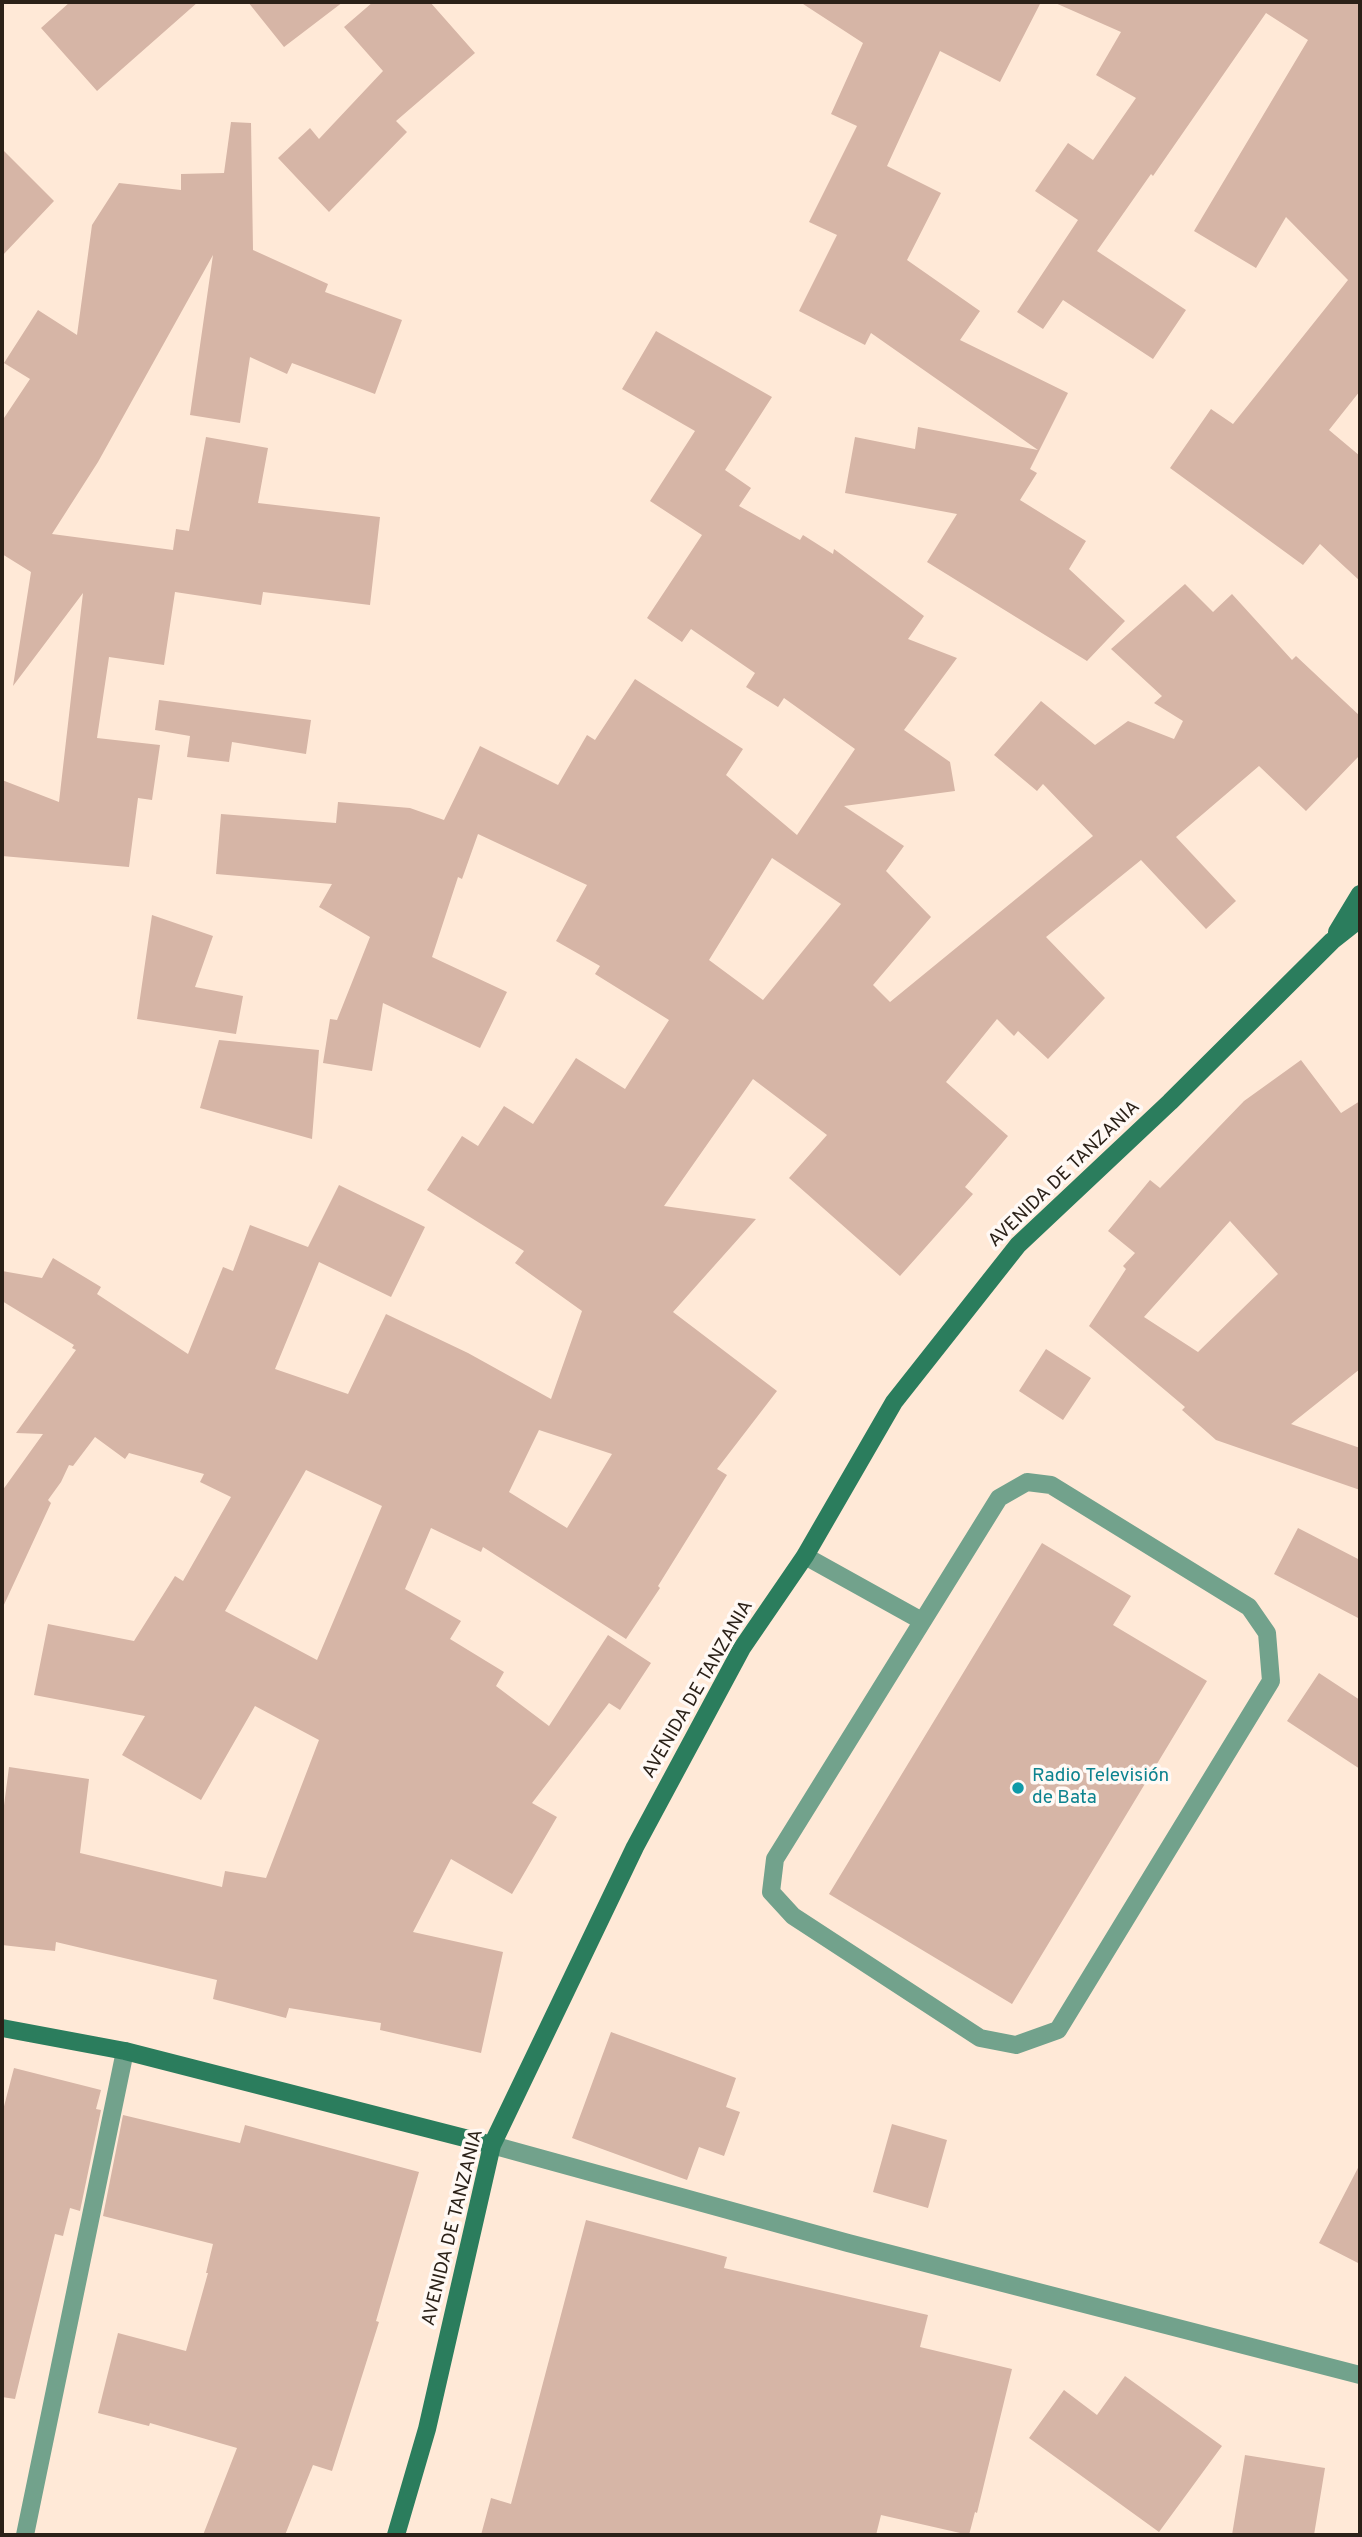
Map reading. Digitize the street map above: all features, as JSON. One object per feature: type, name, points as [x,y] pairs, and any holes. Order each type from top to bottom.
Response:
[{"type":"main road","points":[[1332,941],[1360,894]]},
{"type":"main road","points":[[1332,941],[1360,919]]},
{"type":"main road","name":"AVENIDA DE TANZANIA","points":[[396,2535],[427,2429],[492,2145],[635,1847],[742,1648],[805,1556],[894,1402],[1018,1245],[1170,1101],[1332,941]]},
{"type":"main road","points":[[2,2028],[125,2051],[492,2145]]},
{"type":"street","points":[[1027,1482],[1051,1485],[1249,1607],[1267,1633],[1270,1681],[1264,1692],[1058,2030],[1016,2045],[980,2038],[793,1916],[771,1892],[775,1859],[922,1621],[999,1497],[1027,1482]]},
{"type":"street","points":[[805,1556],[922,1621]]},
{"type":"street","points":[[25,2535],[125,2051]]},
{"type":"street","points":[[492,2145],[848,2243],[1360,2375]]},
{"type":"building","points":[[70,2],[198,2],[97,91],[41,28]]},
{"type":"building","points":[[248,2],[343,2],[284,47]]},
{"type":"building","points":[[373,2],[430,2],[475,53],[396,121],[407,132],[329,212],[278,158],[310,128],[319,139],[383,71],[344,27]]},
{"type":"building","points":[[800,2],[1041,2],[1000,82],[940,51],[887,166],[941,193],[907,260],[980,311],[960,340],[1068,393],[1030,469],[1037,473],[1020,500],[1086,541],[1069,569],[1125,621],[1087,661],[927,562],[957,514],[845,493],[855,437],[915,449],[918,427],[1038,450],[871,333],[865,345],[799,311],[837,235],[809,222],[857,126],[831,114],[863,43]]},
{"type":"building","points":[[1053,2],[1360,2],[1360,391],[1329,430],[1360,456],[1360,581],[1320,544],[1303,565],[1170,468],[1211,409],[1233,424],[1348,280],[1286,217],[1256,268],[1194,231],[1308,40],[1266,13],[1153,176],[1151,174],[1097,251],[1186,310],[1153,359],[1063,300],[1043,329],[1017,312],[1078,220],[1035,191],[1068,143],[1093,160],[1136,98],[1096,75],[1121,32]]},
{"type":"building","points":[[231,122],[251,123],[253,250],[328,284],[325,292],[402,320],[375,394],[292,363],[287,374],[250,357],[240,423],[190,415],[213,255],[98,462],[52,534],[173,550],[176,529],[189,531],[206,437],[268,448],[258,503],[380,517],[370,605],[263,592],[261,605],[175,592],[164,665],[109,657],[97,738],[160,745],[152,800],[138,798],[129,867],[2,856],[2,780],[59,802],[83,593],[13,686],[31,572],[2,554],[2,421],[30,379],[4,363],[38,310],[77,335],[92,225],[119,183],[181,190],[181,174],[224,173]]},
{"type":"building","points":[[2,149],[54,201],[2,256]]},
{"type":"building","points":[[656,331],[772,397],[725,470],[751,488],[739,506],[800,540],[803,535],[833,554],[834,549],[924,616],[908,639],[957,658],[904,730],[950,762],[955,791],[844,806],[904,846],[886,871],[931,917],[873,985],[890,1002],[1093,836],[1043,784],[1037,791],[994,755],[1041,701],[1095,745],[1128,721],[1174,739],[1183,721],[1154,703],[1162,696],[1111,649],[1185,584],[1213,612],[1232,594],[1292,660],[1296,656],[1360,716],[1360,755],[1306,811],[1259,766],[1176,837],[1236,901],[1206,929],[1141,860],[1046,937],[1105,998],[1048,1059],[1018,1031],[1014,1036],[997,1019],[946,1082],[1008,1136],[965,1187],[973,1194],[900,1276],[789,1178],[827,1135],[753,1079],[664,1206],[756,1219],[673,1312],[777,1391],[717,1469],[727,1475],[658,1586],[660,1588],[626,1639],[483,1547],[481,1552],[431,1528],[405,1589],[461,1621],[450,1639],[504,1672],[496,1686],[549,1726],[608,1635],[651,1663],[620,1710],[609,1703],[532,1803],[557,1817],[512,1894],[451,1859],[413,1932],[503,1952],[481,2053],[380,2030],[381,2023],[289,2008],[286,2018],[213,1999],[217,1980],[56,1942],[55,1951],[2,1945],[2,1821],[9,1767],[89,1779],[80,1853],[222,1887],[225,1871],[266,1878],[319,1740],[255,1706],[201,1800],[122,1755],[145,1716],[34,1695],[48,1624],[134,1641],[175,1576],[183,1581],[231,1497],[200,1482],[204,1474],[129,1453],[125,1459],[95,1437],[73,1466],[69,1465],[48,1500],[51,1503],[2,1609],[2,1491],[43,1434],[16,1433],[76,1350],[72,1348],[74,1345],[2,1301],[2,1271],[42,1278],[53,1258],[101,1287],[97,1294],[188,1354],[223,1267],[233,1271],[250,1225],[308,1247],[339,1185],[425,1227],[391,1297],[319,1262],[275,1369],[348,1394],[386,1314],[468,1353],[551,1399],[582,1311],[515,1263],[524,1251],[427,1190],[462,1136],[478,1146],[504,1106],[533,1124],[576,1058],[625,1089],[669,1020],[595,974],[600,966],[556,941],[587,885],[478,834],[462,879],[458,877],[432,957],[507,992],[480,1048],[383,1003],[372,1071],[323,1063],[330,1019],[337,1020],[370,937],[319,907],[332,884],[216,874],[221,814],[336,823],[338,802],[410,808],[444,820],[480,746],[558,785],[587,735],[595,740],[635,679],[743,749],[726,775],[797,835],[855,749],[784,698],[778,707],[746,687],[755,673],[691,629],[682,642],[647,618],[702,535],[650,501],[695,431],[622,389]],"holes":[[[772,858],[841,904],[763,1000],[709,960]],[[539,1430],[612,1454],[567,1528],[509,1492]],[[306,1470],[382,1506],[317,1660],[225,1611]]]},
{"type":"building","points":[[159,700],[311,720],[306,754],[232,742],[229,762],[187,757],[190,736],[155,730]]},
{"type":"building","points":[[152,915],[213,936],[195,987],[243,996],[236,1034],[137,1019]]},
{"type":"building","points":[[219,1040],[319,1050],[312,1139],[200,1108]]},
{"type":"building","points":[[1301,1060],[1341,1113],[1360,1101],[1360,1369],[1291,1424],[1360,1448],[1360,1490],[1216,1440],[1182,1410],[1185,1407],[1089,1326],[1126,1269],[1123,1266],[1135,1253],[1108,1231],[1150,1180],[1160,1188],[1244,1101]],"holes":[[[1230,1221],[1278,1274],[1198,1352],[1144,1317]]]},
{"type":"building","points":[[1046,1349],[1091,1378],[1063,1420],[1019,1391]]},
{"type":"building","points":[[1298,1528],[1360,1560],[1360,1619],[1274,1574]]},
{"type":"building","name":"Radio Televisión de Bata","points":[[1042,1543],[1131,1596],[1113,1625],[1207,1681],[1012,2004],[829,1894]]},
{"type":"building","points":[[1319,1673],[1360,1700],[1360,1769],[1287,1721]]},
{"type":"building","points":[[611,2032],[736,2078],[726,2107],[740,2112],[724,2156],[699,2147],[687,2180],[572,2138]]},
{"type":"building","points":[[14,2068],[101,2090],[96,2109],[101,2110],[80,2211],[70,2208],[63,2236],[55,2234],[15,2399],[2,2397],[2,2114]]},
{"type":"building","points":[[123,2115],[240,2143],[245,2125],[419,2172],[376,2321],[379,2322],[332,2471],[313,2465],[285,2535],[203,2535],[237,2448],[150,2423],[149,2426],[98,2413],[118,2333],[186,2351],[208,2273],[213,2244],[103,2216]]},
{"type":"building","points":[[892,2124],[947,2140],[928,2208],[873,2192]]},
{"type":"building","points":[[1360,2164],[1360,2264],[1319,2243]]},
{"type":"building","points":[[586,2220],[727,2257],[724,2268],[928,2315],[920,2347],[1012,2369],[977,2513],[975,2512],[969,2535],[881,2515],[876,2535],[481,2535],[491,2498],[511,2504]]},
{"type":"building","points":[[1125,2376],[1222,2446],[1159,2532],[1029,2438],[1064,2390],[1097,2415]]},
{"type":"building","points":[[1245,2455],[1325,2468],[1314,2535],[1232,2535]]},
{"type":"place","name":"Radio Televisión de Bata","points":[[1018,1788]]}]
